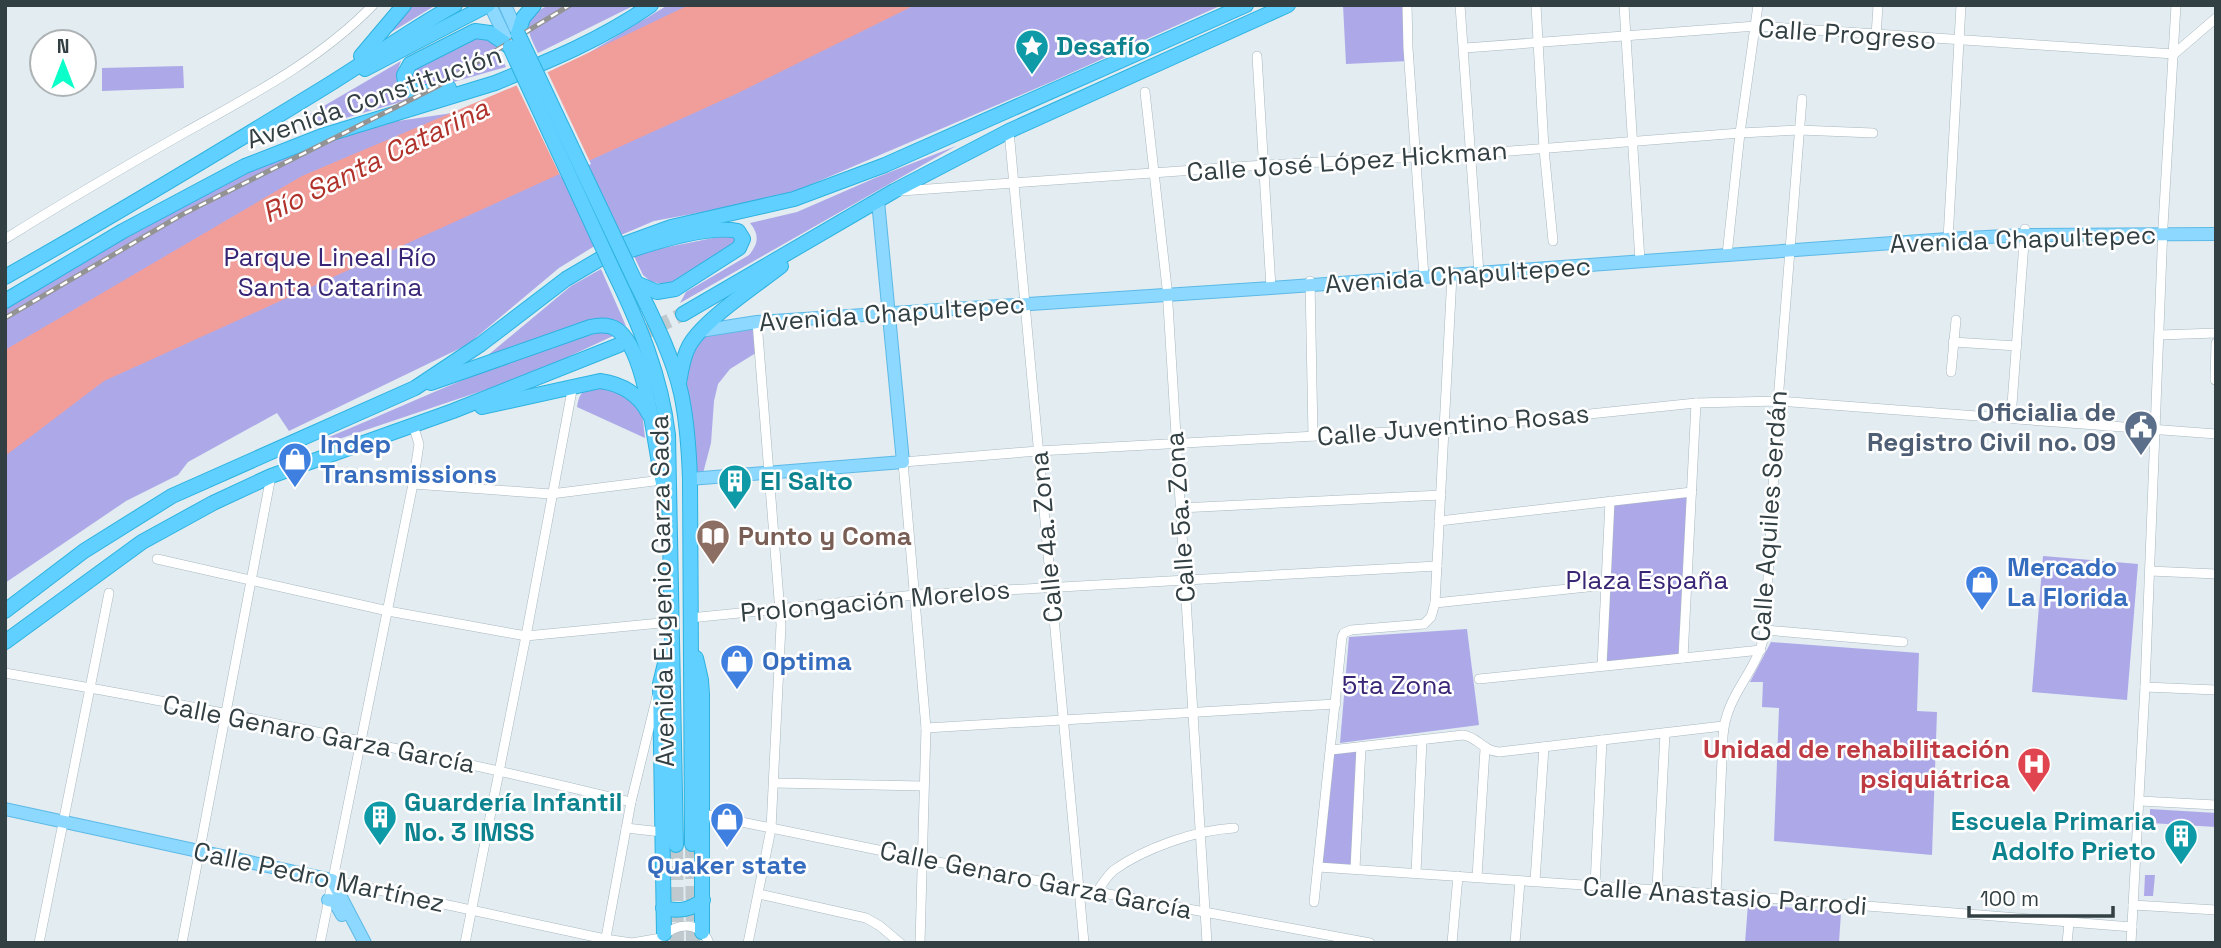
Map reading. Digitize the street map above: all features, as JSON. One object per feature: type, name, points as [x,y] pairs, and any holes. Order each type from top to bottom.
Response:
[{"type":"highway","points":[[344,76],[404,5]]},
{"type":"highway","name":"Avenida Constitución","points":[[5,277],[344,76],[394,41],[455,5]]},
{"type":"highway","points":[[344,76],[387,59],[489,5]]},
{"type":"highway","points":[[534,5],[523,18],[519,34],[620,267]]},
{"type":"highway","name":"Avenida Constitución","points":[[5,301],[123,231],[255,161],[322,136],[495,83],[605,33],[651,5]]},
{"type":"highway","points":[[415,388],[481,344],[584,266],[627,243],[657,231],[794,199],[886,165],[1246,5]]},
{"type":"highway","points":[[683,314],[894,191],[1009,131],[1288,5]]},
{"type":"highway","points":[[495,83],[414,92],[405,82],[404,75],[410,64],[475,31],[490,33],[510,47],[620,267]]},
{"type":"highway","points":[[584,266],[674,238],[730,229],[742,234],[739,248],[675,289],[657,292],[636,283]]},
{"type":"highway","points":[[679,384],[687,350],[700,331],[818,237]]},
{"type":"highway","name":"Avenida Eugenio Garza Sada","points":[[620,267],[636,283],[679,384],[686,418],[690,478],[692,844]]},
{"type":"highway","name":"Avenida Eugenio Garza Sada","points":[[620,267],[659,384],[667,435],[676,845]]},
{"type":"highway","points":[[5,611],[84,551],[172,496],[415,388],[583,329],[604,325],[618,330],[627,342],[646,385],[662,480],[670,498]]},
{"type":"highway","points":[[5,642],[161,530],[213,503],[271,476],[453,411],[619,345]]},
{"type":"highway","points":[[453,411],[515,401],[573,385],[600,381],[619,385],[637,397],[650,416]]},
{"type":"highway","points":[[661,938],[663,832],[660,684],[671,644]]},
{"type":"highway","points":[[691,644],[701,680],[703,900],[707,938]]},
{"type":"highway","points":[[663,908],[686,910],[703,900]]},
{"type":"main road","points":[[489,5],[510,47]]},
{"type":"main road","points":[[505,5],[519,34]]},
{"type":"main road","points":[[878,201],[903,462]]},
{"type":"main road","points":[[2163,230],[2216,227]]},
{"type":"main road","name":"Avenida Chapultepec","points":[[700,331],[757,322],[888,310],[1424,274],[1452,275],[1479,270],[1948,235],[2163,230],[2216,234]]},
{"type":"main road","points":[[1424,274],[1479,270]]},
{"type":"main road","name":"Calle Juventino Rosas","points":[[690,478],[903,462]]},
{"type":"main road","name":"Calle Pedro Martínez","points":[[5,809],[332,880]]},
{"type":"main road","points":[[332,880],[365,943]]},
{"type":"main road","points":[[328,900],[334,901],[358,943]]},
{"type":"street","points":[[5,239],[124,167],[260,91],[314,55],[373,5]]},
{"type":"street","points":[[1407,5],[1424,274]]},
{"type":"street","points":[[1460,5],[1479,270]]},
{"type":"street","points":[[1536,5],[1544,149],[1553,241]]},
{"type":"street","points":[[1624,5],[1640,258]]},
{"type":"street","points":[[1727,253],[1758,5]]},
{"type":"street","points":[[1876,36],[1878,5]]},
{"type":"street","points":[[1948,235],[1961,5]]},
{"type":"street","points":[[2131,943],[2146,687],[2163,230],[2176,5]]},
{"type":"street","points":[[2174,54],[2216,18]]},
{"type":"street","name":"Calle Progreso","points":[[1465,48],[1756,26],[2174,54]]},
{"type":"street","points":[[1257,56],[1271,285]]},
{"type":"street","name":"Calle 5a. Zona","points":[[1145,92],[1167,291],[1207,943]]},
{"type":"street","name":"Calle Aquiles Serdán","points":[[1716,894],[1723,726],[1729,704],[1761,650],[1765,630],[1778,401],[1802,99]]},
{"type":"street","name":"Calle José López Hickman","points":[[894,191],[1264,165],[1472,154],[1740,133],[1799,130],[1873,133]]},
{"type":"street","name":"Calle 4a. Zona","points":[[1009,131],[1084,943]]},
{"type":"street","points":[[2011,418],[2025,232]]},
{"type":"street","points":[[1314,902],[1344,633],[1351,630],[1419,626],[1431,617],[1435,603],[1452,275]]},
{"type":"street","points":[[1310,282],[1313,436]]},
{"type":"street","points":[[1951,372],[1956,320]]},
{"type":"street","points":[[748,943],[771,829],[781,608],[757,322]]},
{"type":"street","points":[[2160,335],[2216,333]]},
{"type":"street","points":[[1953,342],[2017,346]]},
{"type":"street","points":[[2215,380],[2216,343]]},
{"type":"street","points":[[465,943],[573,385]]},
{"type":"street","name":"Calle Juventino Rosas","points":[[903,462],[1175,443],[1445,429],[1696,403],[1778,401],[2216,434]]},
{"type":"street","points":[[1684,658],[1696,403]]},
{"type":"street","points":[[320,943],[412,484],[419,444],[413,425]]},
{"type":"street","points":[[903,462],[926,728],[920,943]]},
{"type":"street","points":[[182,943],[271,476]]},
{"type":"street","points":[[412,484],[551,494],[662,480]]},
{"type":"street","points":[[1439,521],[1692,492]]},
{"type":"street","points":[[1180,508],[1441,495]]},
{"type":"street","points":[[1602,666],[1610,502]]},
{"type":"street","points":[[157,559],[388,611],[526,636],[671,622]]},
{"type":"street","name":"Prolongación Morelos","points":[[691,618],[915,595],[1437,566]]},
{"type":"street","points":[[2150,571],[2216,574]]},
{"type":"street","points":[[1435,603],[1605,585]]},
{"type":"street","points":[[39,943],[109,593]]},
{"type":"street","points":[[1765,630],[1903,642]]},
{"type":"street","points":[[1479,679],[1761,650]]},
{"type":"street","name":"Calle Genaro Garza García","points":[[5,673],[499,770],[631,802]]},
{"type":"street","points":[[605,941],[631,802],[660,684]]},
{"type":"street","points":[[2146,687],[2216,690]]},
{"type":"street","points":[[926,728],[1336,704]]},
{"type":"street","points":[[1331,750],[1469,736],[1485,749],[1499,752],[1723,726]]},
{"type":"street","points":[[1657,889],[1665,733]]},
{"type":"street","points":[[1416,873],[1422,740]]},
{"type":"street","points":[[1595,886],[1602,740]]},
{"type":"street","points":[[1355,869],[1361,747]]},
{"type":"street","points":[[1535,881],[1544,747]]},
{"type":"street","points":[[1477,877],[1485,749]]},
{"type":"street","points":[[774,783],[923,786]]},
{"type":"street","points":[[2140,801],[2216,806]]},
{"type":"street","name":"Calle Genaro Garza García","points":[[703,814],[922,859],[1206,912],[1319,938],[1370,943]]},
{"type":"street","points":[[626,828],[663,832]]},
{"type":"street","points":[[1097,892],[1115,869],[1162,846],[1201,832],[1234,828]]},
{"type":"street","name":"Calle Anastasio Parrodi","points":[[1318,867],[1657,889],[2132,927]]},
{"type":"street","points":[[1452,943],[1458,876]]},
{"type":"street","name":"Calle Pedro Martínez","points":[[332,880],[605,941],[632,943],[661,938],[680,925],[696,928],[707,938]]},
{"type":"street","points":[[1515,943],[1520,881]]},
{"type":"street","points":[[759,894],[866,918],[900,943]]},
{"type":"street","points":[[2133,905],[2216,910]]},
{"type":"street","points":[[2067,943],[2069,923]]},
{"type":"green space","points":[[412,5],[436,5],[385,36]]},
{"type":"green space","points":[[549,5],[635,5],[538,53],[528,25],[534,15]]},
{"type":"green space","name":"Parque Lineal Río Santa Catarina","points":[[668,5],[1222,5],[1051,82],[791,193],[763,201],[654,221],[593,247],[559,268],[467,345],[289,431],[277,413],[188,462],[178,475],[126,501],[5,583],[5,309],[98,252],[249,170],[357,127],[473,110],[577,60]]},
{"type":"green space","points":[[1343,5],[1407,5],[1409,61],[1346,64]]},
{"type":"green space","points":[[474,36],[491,37],[506,67],[429,89],[420,89],[411,80],[415,68]]},
{"type":"green space","points":[[401,61],[398,72],[399,87],[411,99],[318,126],[310,114]]},
{"type":"green space","points":[[183,66],[184,88],[102,91],[102,68]]},
{"type":"green space","points":[[956,146],[680,303],[686,292],[749,255],[757,239],[750,223],[797,212]]},
{"type":"green space","points":[[733,234],[736,243],[674,283],[650,281],[643,275],[633,254]]},
{"type":"green space","points":[[601,269],[626,326],[611,319],[599,318],[481,361],[571,286]]},
{"type":"green space","points":[[757,322],[759,351],[730,369],[718,384],[711,443],[702,477],[690,479],[684,359],[700,331]]},
{"type":"green space","points":[[605,331],[613,336],[529,375],[330,442],[329,437],[466,379],[535,352]]},
{"type":"green space","points":[[593,387],[621,390],[642,411],[645,438],[577,407],[581,394]]},
{"type":"green space","name":"Plaza España","points":[[1692,492],[1683,658],[1602,666],[1610,501]]},
{"type":"green space","points":[[2043,556],[2138,564],[2127,700],[2032,692]]},
{"type":"green space","name":"5ta Zona","points":[[1467,629],[1479,725],[1340,743],[1349,637]]},
{"type":"green space","points":[[1771,642],[1919,653],[1917,711],[1937,712],[1932,855],[1774,841],[1779,708],[1762,707],[1763,682],[1750,682]]},
{"type":"green space","points":[[1361,747],[1355,869],[1318,867],[1331,750]]},
{"type":"green space","points":[[2150,809],[2216,813],[2216,827],[2150,823]]},
{"type":"green space","points":[[2145,875],[2155,875],[2153,896],[2144,896]]},
{"type":"green space","points":[[1748,904],[1841,912],[1839,943],[1745,943]]},
{"type":"water","name":"Río Santa Catarina","points":[[689,5],[915,5],[736,94],[104,381],[5,456],[5,350],[302,176],[548,72]]},
{"type":"pier","points":[[546,69],[591,164],[561,177],[515,82]]},
{"type":"tunnel","points":[[619,345],[683,314]]},
{"type":"tunnel","points":[[692,844],[693,943]]},
{"type":"tunnel","points":[[676,845],[677,943]]},
{"type":"railway","points":[[5,318],[183,214],[438,86],[570,5]]},
{"type":"place","name":"Desafío","points":[[1032,76]]},
{"type":"place","name":"Oficialia de Registro Civil no. 09","points":[[2141,457]]},
{"type":"place","name":"Indep Transmissions","points":[[295,489]]},
{"type":"place","name":"El Salto","points":[[735,511]]},
{"type":"place","name":"Punto y Coma","points":[[713,566]]},
{"type":"place","name":"Mercado La Florida","points":[[1982,612]]},
{"type":"place","name":"Optima","points":[[737,691]]},
{"type":"place","name":"Unidad de rehabilitación psiquiátrica","points":[[2034,794]]},
{"type":"place","name":"Guardería Infantil No. 3 IMSS","points":[[380,847]]},
{"type":"place","name":"Quaker state","points":[[727,849]]},
{"type":"place","name":"Escuela Primaria Adolfo Prieto","points":[[2181,866]]}]
